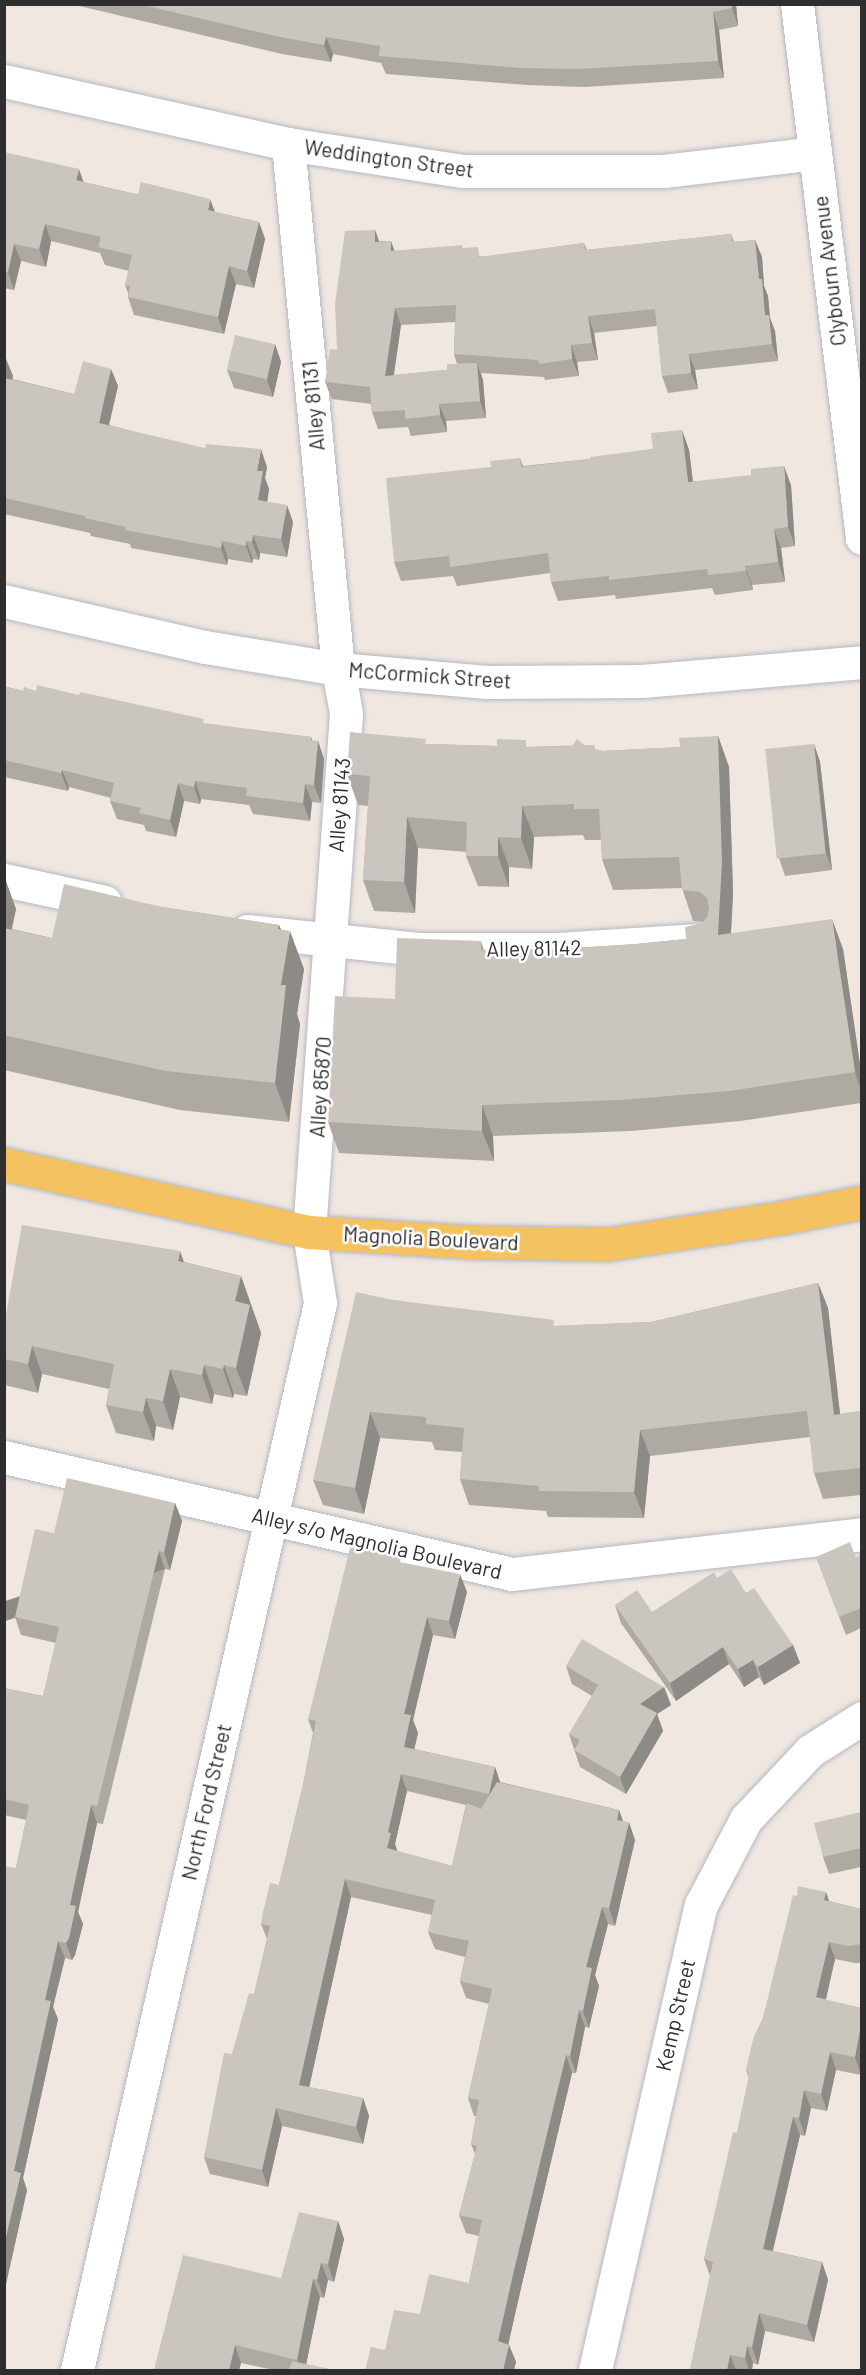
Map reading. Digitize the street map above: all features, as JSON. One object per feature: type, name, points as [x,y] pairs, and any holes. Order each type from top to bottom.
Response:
[{"type":"main road","name":"Magnolia Boulevard","points":[[4,1164],[309,1232],[472,1242],[608,1244],[780,1218],[861,1202]]},
{"type":"street","name":"Clybourn Avenue","points":[[797,4],[861,538]]},
{"type":"street","name":"Weddington Street","points":[[4,81],[288,144],[463,171],[664,171],[815,153]]},
{"type":"street","name":"Alley 81131","points":[[288,144],[338,669]]},
{"type":"street","name":"McCormick Street","points":[[4,601],[205,647],[338,669],[486,682],[642,681],[861,662]]},
{"type":"street","name":"Alley 81143","points":[[330,941],[346,713],[338,669]]},
{"type":"street","points":[[4,880],[131,908]]},
{"type":"street","name":"Alley 81142","points":[[222,927],[330,941],[418,949],[557,949],[702,939]]},
{"type":"street","name":"Alley 85870","points":[[309,1232],[330,941]]},
{"type":"street","name":"North Ford Street","points":[[76,2370],[320,1303],[309,1232]]},
{"type":"street","name":"Alley s/o Magnolia Boulevard","points":[[4,1457],[512,1574],[861,1534]]},
{"type":"street","name":"Kemp Street","points":[[595,2370],[701,1905],[746,1819],[810,1751],[861,1718]]},
{"type":"building","points":[[139,4],[732,4],[732,8],[713,12],[718,61],[578,69],[520,68],[379,56],[380,46],[326,37],[324,45],[275,36]]},
{"type":"building","points":[[4,152],[79,169],[76,180],[138,195],[141,182],[210,199],[208,210],[259,222],[247,271],[229,266],[218,317],[128,297],[130,286],[125,285],[132,255],[98,247],[101,237],[45,224],[39,249],[14,244],[8,272],[4,272]]},
{"type":"building","points":[[375,230],[375,242],[391,241],[391,251],[462,245],[462,248],[478,247],[479,257],[584,243],[585,250],[731,234],[732,242],[755,240],[759,279],[762,279],[765,315],[769,315],[772,344],[689,354],[691,373],[662,376],[655,309],[588,316],[592,343],[571,345],[572,359],[539,364],[538,360],[454,354],[456,305],[395,308],[385,376],[447,370],[447,364],[477,363],[480,401],[439,404],[440,415],[405,419],[405,410],[372,412],[370,387],[325,382],[330,349],[337,350],[335,304],[345,231]]},
{"type":"building","points":[[235,335],[275,344],[267,379],[227,370]]},
{"type":"building","points":[[83,361],[111,369],[99,423],[205,448],[206,444],[261,449],[257,471],[263,471],[258,500],[287,505],[281,539],[253,535],[252,542],[246,541],[246,546],[222,541],[221,548],[125,530],[126,527],[85,518],[85,516],[4,498],[4,378],[74,394]]},
{"type":"building","points":[[682,430],[688,482],[751,475],[751,469],[784,466],[788,527],[774,529],[778,562],[745,566],[746,571],[708,575],[707,569],[609,580],[609,576],[551,582],[548,553],[450,567],[449,556],[394,562],[386,478],[491,467],[490,461],[520,458],[521,467],[653,449],[651,433]]},
{"type":"building","points":[[37,685],[204,719],[203,723],[311,737],[311,740],[318,741],[314,785],[305,784],[303,803],[246,796],[247,788],[195,781],[194,787],[178,783],[170,820],[139,813],[141,808],[110,801],[114,783],[62,770],[61,773],[4,760],[4,686],[23,691],[24,687],[36,691]]},
{"type":"building","points":[[350,732],[426,739],[425,744],[497,746],[497,739],[526,740],[526,747],[572,746],[577,739],[584,745],[594,745],[594,749],[603,751],[680,747],[679,738],[718,736],[722,862],[718,935],[832,919],[855,1072],[729,1091],[620,1100],[482,1105],[482,1131],[328,1122],[335,996],[395,999],[397,938],[481,941],[481,950],[559,949],[636,944],[686,939],[685,927],[702,923],[707,917],[709,908],[707,898],[700,892],[682,890],[679,857],[602,859],[599,809],[574,809],[574,804],[522,806],[521,838],[498,837],[498,856],[466,856],[467,822],[407,817],[404,882],[363,880],[370,776],[347,774]]},
{"type":"building","points":[[814,744],[825,853],[777,859],[765,749]]},
{"type":"building","points":[[64,884],[162,907],[279,925],[278,929],[290,931],[281,985],[286,985],[275,1083],[166,1071],[4,1035],[4,928],[52,938]]},
{"type":"building","points":[[22,1225],[180,1251],[178,1261],[241,1276],[235,1301],[250,1305],[236,1368],[224,1365],[223,1369],[204,1365],[202,1375],[170,1369],[163,1401],[146,1398],[143,1412],[106,1405],[114,1364],[32,1346],[28,1364],[4,1359],[4,1326]]},
{"type":"building","points":[[818,1283],[834,1415],[861,1411],[861,1468],[814,1473],[807,1411],[640,1430],[634,1492],[539,1491],[539,1486],[460,1479],[464,1428],[426,1424],[426,1417],[370,1412],[355,1488],[313,1480],[356,1292],[393,1300],[554,1320],[553,1326],[651,1322]]},
{"type":"building","points":[[67,1478],[175,1503],[164,1552],[159,1551],[97,1806],[91,1805],[70,1905],[76,1906],[69,1938],[66,1943],[58,1941],[45,2000],[51,2001],[14,2171],[21,2173],[4,2246],[4,1866],[16,1868],[29,1805],[4,1799],[4,1688],[43,1696],[59,1627],[15,1617],[35,1529],[54,1533]]},
{"type":"building","points":[[850,1542],[856,1558],[861,1555],[861,1608],[839,1617],[816,1557]]},
{"type":"building","points":[[351,1544],[402,1555],[400,1562],[460,1574],[449,1621],[427,1617],[404,1714],[411,1715],[404,1747],[495,1767],[489,1794],[401,1774],[388,1832],[391,1833],[387,1848],[452,1866],[467,1803],[481,1809],[497,1782],[619,1810],[617,1820],[629,1822],[609,1908],[602,1907],[586,1967],[592,1968],[583,2011],[579,2010],[570,2056],[566,2055],[514,2270],[498,2341],[509,2345],[503,2370],[365,2370],[371,2347],[385,2350],[394,2310],[420,2314],[429,2274],[469,2283],[482,2220],[459,2215],[477,2146],[471,2144],[479,2100],[468,2098],[492,1989],[460,1981],[469,1941],[428,1932],[435,1900],[345,1879],[299,2085],[363,2098],[356,2127],[276,2108],[262,2170],[204,2157],[224,2053],[232,2054],[249,1993],[254,1994],[270,1926],[261,1924],[263,1912],[270,1883],[279,1885],[303,1785],[316,1721],[308,1719]]},
{"type":"building","points":[[731,1569],[746,1593],[754,1588],[793,1645],[758,1667],[753,1660],[738,1669],[723,1647],[670,1683],[615,1605],[637,1590],[652,1612],[714,1572],[717,1578]]},
{"type":"building","points":[[582,1639],[664,1687],[640,1704],[657,1713],[620,1777],[574,1750],[580,1740],[569,1734],[598,1685],[566,1666]]},
{"type":"building","points":[[861,1812],[861,1848],[823,1857],[814,1823]]},
{"type":"building","points":[[798,1886],[826,1892],[824,1900],[861,1909],[861,1944],[848,1946],[829,1942],[816,1997],[861,2008],[861,2025],[855,2057],[830,2052],[821,2094],[804,2090],[799,2118],[793,2117],[763,2249],[822,2262],[807,2325],[759,2313],[752,2347],[747,2346],[745,2358],[730,2355],[727,2370],[690,2370],[713,2262],[704,2259],[733,2132],[737,2133],[749,2075],[746,2070],[754,2036],[763,2018],[793,1895],[797,1896]]},
{"type":"building","points":[[299,2212],[338,2221],[328,2264],[321,2263],[317,2280],[313,2279],[297,2360],[235,2345],[229,2370],[154,2370],[183,2255],[281,2278]]},
{"type":"building","points":[[292,2361],[333,2370],[289,2370]]}]
